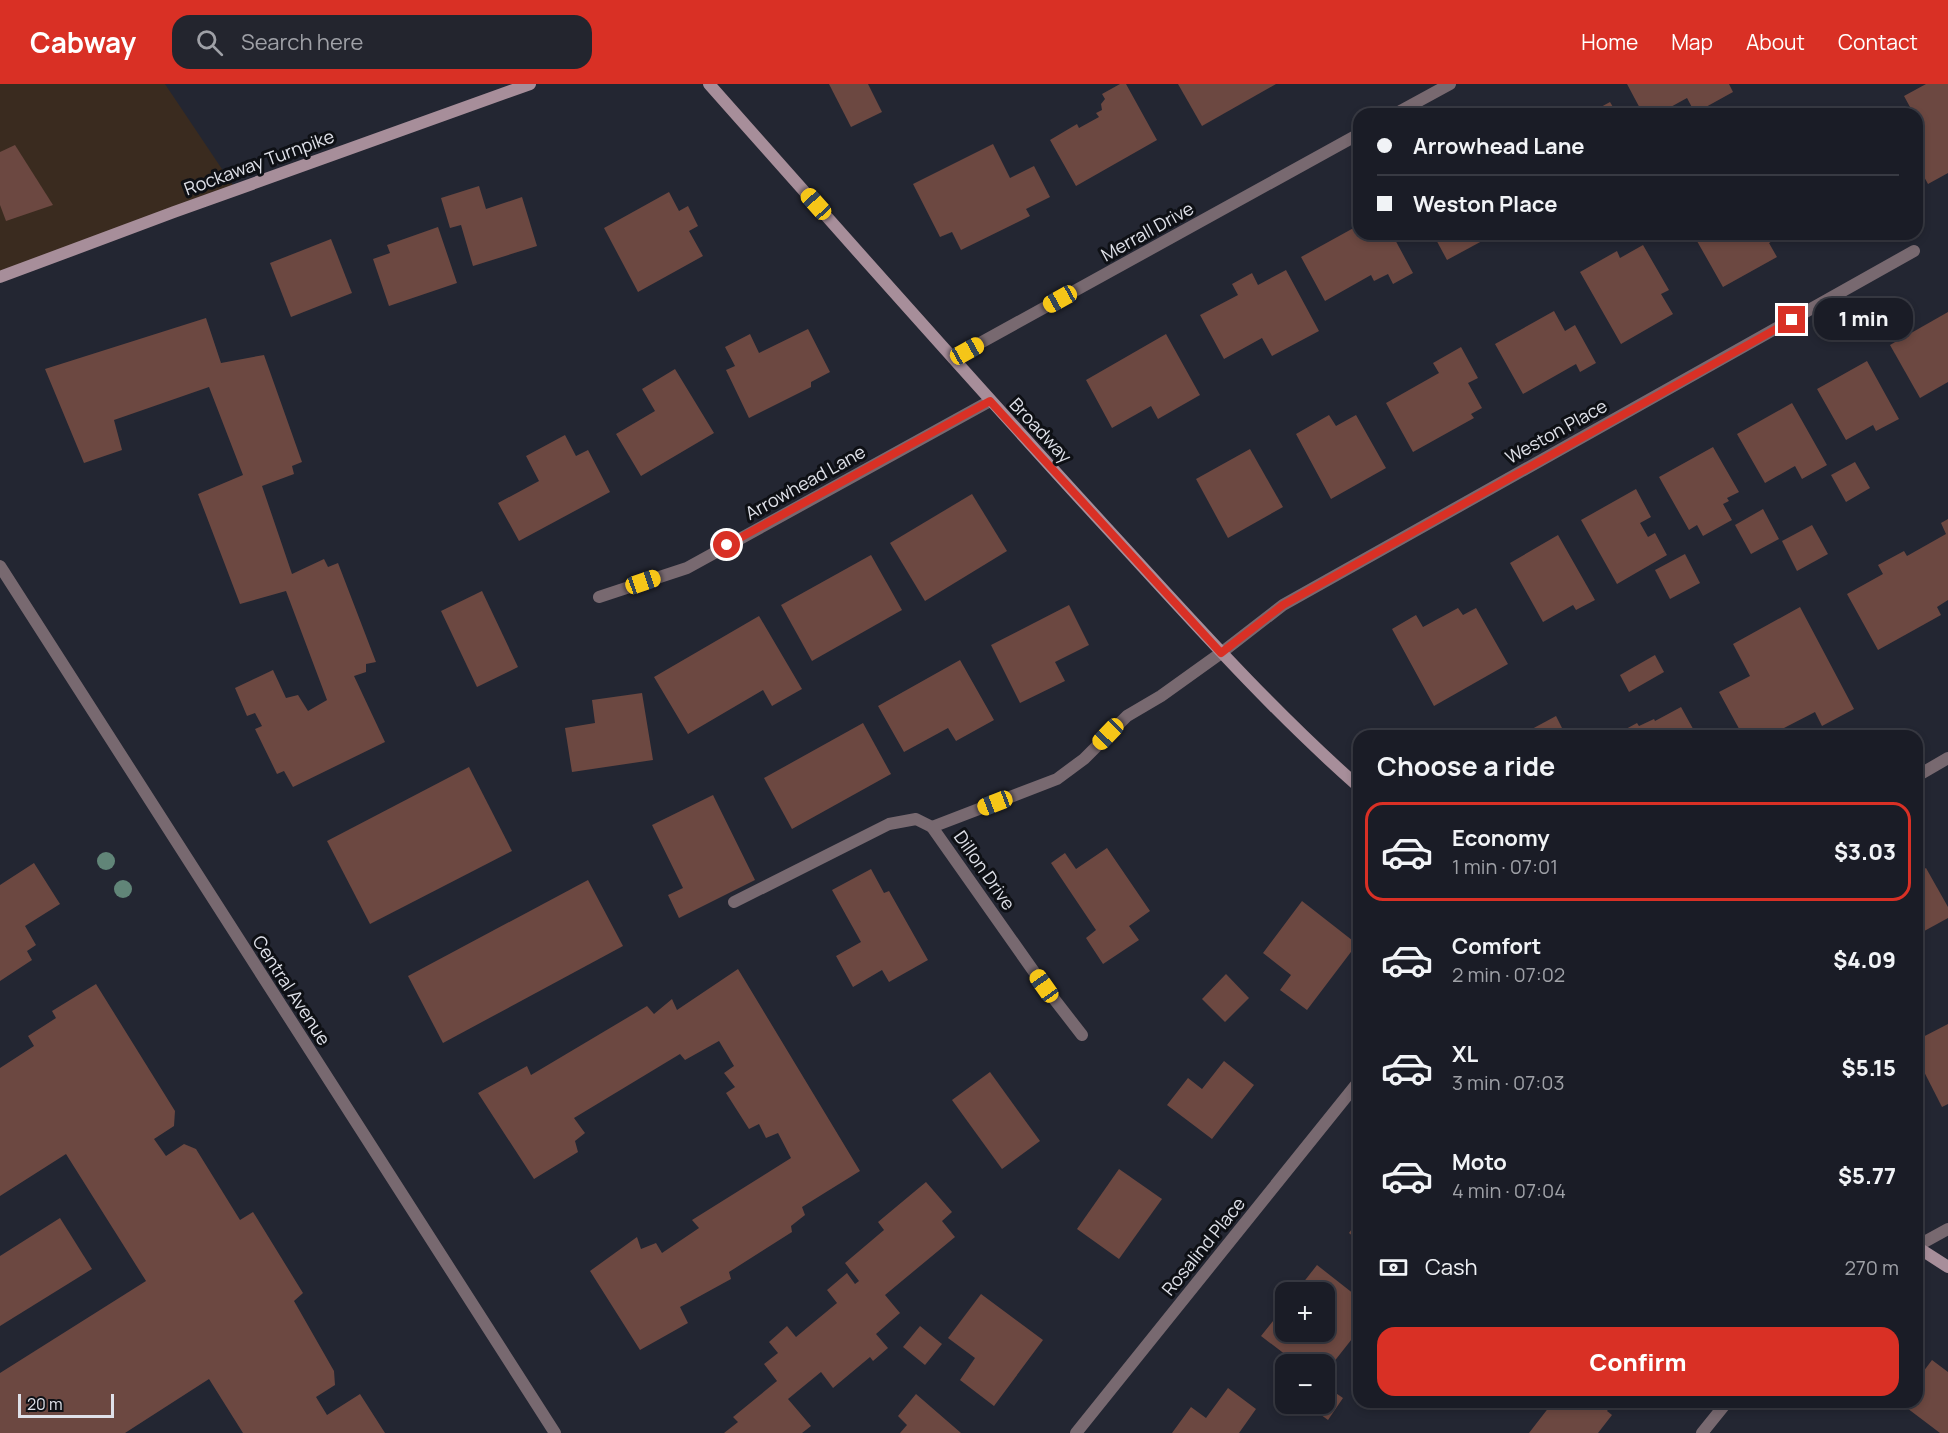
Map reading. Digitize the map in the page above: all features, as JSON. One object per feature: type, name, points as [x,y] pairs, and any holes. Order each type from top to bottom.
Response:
[{"type":"main road","name":"Rockaway Turnpike","points":[[0,278],[185,208],[530,84]]},
{"type":"main road","name":"Broadway","points":[[709,84],[990,401],[1221,653],[1316,749],[1353,783]]},
{"type":"main road","points":[[1923,1250],[1948,1268]]},
{"type":"street","points":[[1406,108],[1450,84]]},
{"type":"street","name":"Merrall Drive","points":[[953,358],[1353,137]]},
{"type":"street","name":"Weston Place","points":[[1221,653],[1283,605],[1914,251]]},
{"type":"street","name":"Arrowhead Lane","points":[[599,597],[687,568],[990,401]]},
{"type":"street","name":"Central Avenue","points":[[0,566],[555,1433]]},
{"type":"street","name":"Dillon Drive","points":[[1082,1035],[1044,986],[932,827],[1057,779],[1084,759],[1126,716],[1161,696],[1221,653]]},
{"type":"street","points":[[1923,773],[1948,758]]},
{"type":"street","points":[[735,902],[889,824],[916,819],[932,827]]},
{"type":"street","name":"Rosalind Place","points":[[1076,1433],[1353,1088]]},
{"type":"street","points":[[1923,1243],[1948,1229]]},
{"type":"street","points":[[1702,1433],[1722,1408]]},
{"type":"shaded area","points":[[0,84],[165,84],[236,190],[0,279]]},
{"type":"building","points":[[829,84],[868,84],[882,112],[851,127]]},
{"type":"building","points":[[1120,84],[1126,84],[1157,140],[1076,186],[1050,140],[1077,124],[1079,128],[1099,117],[1096,113],[1102,110],[1101,104],[1105,99],[1102,94]]},
{"type":"building","points":[[1178,84],[1276,84],[1202,126]]},
{"type":"building","points":[[1627,84],[1729,84],[1733,92],[1704,108],[1692,108],[1687,98],[1669,108],[1640,108]]},
{"type":"building","points":[[1926,84],[1948,84],[1948,173],[1928,184],[1923,175],[1923,108],[1908,108],[1910,107],[1904,96]]},
{"type":"building","points":[[1610,102],[1614,108],[1599,108]]},
{"type":"building","points":[[993,144],[1010,178],[1034,166],[1050,197],[1026,209],[1030,216],[961,250],[952,232],[940,237],[913,184]]},
{"type":"building","points":[[15,145],[53,205],[6,221],[0,205],[0,152]]},
{"type":"building","points":[[479,186],[486,209],[522,197],[537,246],[473,266],[461,225],[450,228],[441,198]]},
{"type":"building","points":[[669,192],[679,211],[688,206],[698,226],[689,231],[703,256],[638,292],[604,228]]},
{"type":"building","points":[[438,227],[457,283],[389,306],[373,259],[390,253],[387,245]]},
{"type":"building","points":[[1353,228],[1353,240],[1395,240],[1413,273],[1393,284],[1388,274],[1374,281],[1371,275],[1325,301],[1301,257]]},
{"type":"building","points":[[331,239],[352,293],[291,317],[270,263]]},
{"type":"building","points":[[1436,240],[1484,240],[1447,260]]},
{"type":"building","points":[[1696,240],[1774,240],[1769,243],[1777,257],[1723,287]]},
{"type":"building","points":[[1643,245],[1669,290],[1661,294],[1673,314],[1621,344],[1580,272],[1617,251],[1620,258]]},
{"type":"building","points":[[1286,270],[1319,331],[1272,356],[1262,338],[1224,359],[1200,315],[1238,295],[1232,284],[1252,273],[1258,285]]},
{"type":"building","points":[[1554,311],[1565,331],[1575,325],[1596,363],[1580,372],[1576,364],[1523,394],[1495,344]]},
{"type":"building","points":[[1948,312],[1948,382],[1920,398],[1890,345]]},
{"type":"building","points":[[206,318],[221,363],[264,355],[302,462],[292,466],[294,474],[262,486],[292,574],[324,559],[328,567],[338,563],[376,662],[366,664],[366,672],[354,676],[385,742],[293,787],[284,771],[277,774],[255,729],[262,726],[255,713],[247,716],[235,688],[273,670],[286,698],[298,695],[308,711],[327,700],[286,591],[240,604],[198,494],[243,475],[209,387],[114,420],[122,450],[84,463],[45,369]]},
{"type":"building","points":[[808,329],[830,372],[811,382],[811,387],[749,418],[726,370],[735,366],[725,347],[750,334],[759,353]]},
{"type":"building","points":[[1166,334],[1200,395],[1158,419],[1151,406],[1112,428],[1086,380]]},
{"type":"building","points":[[1461,347],[1478,378],[1468,383],[1482,408],[1471,414],[1474,418],[1413,452],[1386,403],[1439,373],[1433,363]]},
{"type":"building","points":[[1867,361],[1899,419],[1876,431],[1873,425],[1846,440],[1817,389]]},
{"type":"building","points":[[675,369],[714,433],[641,476],[616,434],[655,411],[642,389]]},
{"type":"building","points":[[1792,403],[1827,465],[1802,479],[1795,466],[1765,483],[1737,434]]},
{"type":"building","points":[[1329,415],[1336,426],[1356,415],[1386,468],[1331,499],[1296,434]]},
{"type":"building","points":[[565,435],[576,456],[588,450],[610,492],[519,541],[498,503],[539,481],[526,456]]},
{"type":"building","points":[[1713,447],[1739,492],[1727,498],[1729,501],[1723,504],[1732,520],[1703,536],[1697,525],[1689,530],[1659,477]]},
{"type":"building","points":[[1250,449],[1283,507],[1228,538],[1196,479]]},
{"type":"building","points":[[1855,462],[1870,488],[1846,502],[1831,475]]},
{"type":"building","points":[[1636,489],[1651,517],[1640,523],[1648,537],[1655,533],[1667,555],[1617,584],[1581,520]]},
{"type":"building","points":[[972,494],[1007,551],[925,601],[890,543]]},
{"type":"building","points":[[1763,509],[1779,539],[1751,554],[1735,525]]},
{"type":"building","points":[[1948,519],[1948,600],[1937,607],[1941,615],[1878,650],[1847,594],[1883,574],[1878,565],[1904,551],[1907,556],[1946,534],[1941,523]]},
{"type":"building","points":[[1812,525],[1828,554],[1797,571],[1782,541]]},
{"type":"building","points":[[1558,535],[1595,600],[1576,610],[1573,605],[1543,622],[1510,563]]},
{"type":"building","points":[[1685,554],[1700,583],[1670,599],[1655,570]]},
{"type":"building","points":[[871,555],[902,610],[812,661],[781,605]]},
{"type":"building","points":[[482,591],[518,667],[477,687],[441,611]]},
{"type":"building","points":[[1069,605],[1089,645],[1055,662],[1065,681],[1020,703],[991,645]]},
{"type":"building","points":[[1800,607],[1854,709],[1822,726],[1815,712],[1784,728],[1785,730],[1740,730],[1719,692],[1750,676],[1733,644]]},
{"type":"building","points":[[1458,608],[1463,615],[1476,608],[1508,664],[1434,706],[1392,629],[1416,615],[1423,627]]},
{"type":"building","points":[[759,616],[802,689],[772,706],[763,690],[688,734],[654,677]]},
{"type":"building","points":[[1655,655],[1664,672],[1629,692],[1620,675]]},
{"type":"building","points":[[960,660],[994,720],[956,741],[948,728],[904,752],[878,706]]},
{"type":"building","points":[[642,693],[653,760],[572,772],[565,728],[595,723],[592,700]]},
{"type":"building","points":[[1681,707],[1694,730],[1624,730],[1637,723],[1639,726],[1654,719],[1655,721]]},
{"type":"building","points":[[1556,716],[1563,730],[1530,730]]},
{"type":"building","points":[[863,723],[891,774],[792,829],[764,778]]},
{"type":"building","points":[[469,767],[512,851],[370,924],[327,841]]},
{"type":"building","points":[[713,795],[755,880],[679,918],[668,895],[683,888],[652,825]]},
{"type":"building","points":[[1107,848],[1150,911],[1129,926],[1139,940],[1103,964],[1086,938],[1096,930],[1051,863],[1065,853],[1076,869]]},
{"type":"building","points":[[34,863],[60,904],[25,926],[36,945],[27,951],[32,960],[0,981],[0,885]]},
{"type":"building","points":[[1926,868],[1948,907],[1948,918],[1923,932],[1923,870]]},
{"type":"building","points":[[871,869],[884,893],[889,891],[928,960],[889,982],[882,970],[853,987],[836,956],[861,942],[832,890]]},
{"type":"building","points":[[588,880],[623,946],[443,1043],[408,976]]},
{"type":"building","points":[[1302,901],[1353,941],[1353,949],[1307,1010],[1280,990],[1291,975],[1263,953]]},
{"type":"building","points":[[738,969],[860,1171],[802,1207],[805,1215],[791,1226],[792,1232],[729,1272],[731,1279],[680,1307],[688,1323],[640,1350],[590,1271],[637,1237],[641,1249],[656,1243],[662,1253],[699,1228],[692,1220],[791,1158],[778,1133],[766,1138],[759,1124],[749,1129],[726,1093],[735,1087],[724,1073],[734,1066],[719,1041],[685,1060],[680,1054],[574,1118],[585,1133],[575,1141],[578,1152],[534,1179],[478,1093],[527,1066],[531,1075],[647,1006],[654,1014],[672,999],[677,1010]]},
{"type":"building","points":[[1226,974],[1249,998],[1225,1022],[1202,999]]},
{"type":"building","points":[[96,984],[175,1111],[174,1126],[154,1139],[166,1156],[184,1144],[196,1149],[240,1220],[253,1212],[303,1293],[294,1301],[334,1371],[335,1385],[316,1397],[327,1415],[360,1394],[385,1433],[243,1433],[209,1379],[125,1433],[0,1433],[0,1373],[146,1281],[66,1154],[0,1196],[0,1068],[34,1046],[28,1036],[56,1018],[52,1011]]},
{"type":"building","points":[[1948,1024],[1948,1104],[1942,1107],[1923,1070],[1923,1037]]},
{"type":"building","points":[[1224,1061],[1254,1085],[1212,1139],[1167,1105],[1188,1078],[1202,1089]]},
{"type":"building","points":[[990,1072],[1040,1141],[1002,1169],[952,1100]]},
{"type":"building","points":[[1119,1169],[1162,1199],[1119,1259],[1077,1229]]},
{"type":"building","points":[[926,1182],[952,1212],[942,1221],[955,1237],[885,1295],[900,1313],[876,1334],[888,1348],[873,1361],[870,1357],[833,1388],[821,1372],[788,1399],[811,1426],[802,1433],[724,1433],[738,1422],[733,1417],[777,1381],[764,1364],[778,1353],[769,1342],[787,1326],[796,1337],[837,1303],[827,1290],[847,1273],[855,1284],[859,1281],[845,1263],[884,1230],[878,1222]]},
{"type":"building","points":[[60,1218],[92,1269],[0,1326],[0,1256]]},
{"type":"building","points":[[1317,1265],[1353,1293],[1353,1338],[1335,1360],[1335,1354],[1285,1354],[1261,1336],[1275,1319],[1275,1342],[1335,1342],[1335,1282],[1304,1282]]},
{"type":"building","points":[[981,1294],[1043,1340],[994,1406],[960,1380],[975,1358],[948,1338]]},
{"type":"building","points":[[920,1326],[942,1344],[925,1365],[903,1347]]},
{"type":"building","points":[[1932,1360],[1948,1372],[1948,1433],[1940,1433],[1907,1408],[1923,1408],[1923,1372]]},
{"type":"building","points":[[1228,1388],[1256,1409],[1239,1433],[1172,1433],[1191,1407],[1206,1418]]},
{"type":"building","points":[[1335,1393],[1343,1398],[1335,1410]]},
{"type":"building","points":[[916,1394],[961,1433],[900,1433],[907,1425],[898,1416]]},
{"type":"building","points":[[1548,1408],[1609,1408],[1607,1411],[1612,1415],[1598,1433],[1529,1433]]},
{"type":"building","points":[[1320,1414],[1332,1414],[1328,1420]]},
{"type":"route","points":[[727,545],[990,401],[1221,653],[1283,605],[1792,320]]}]
